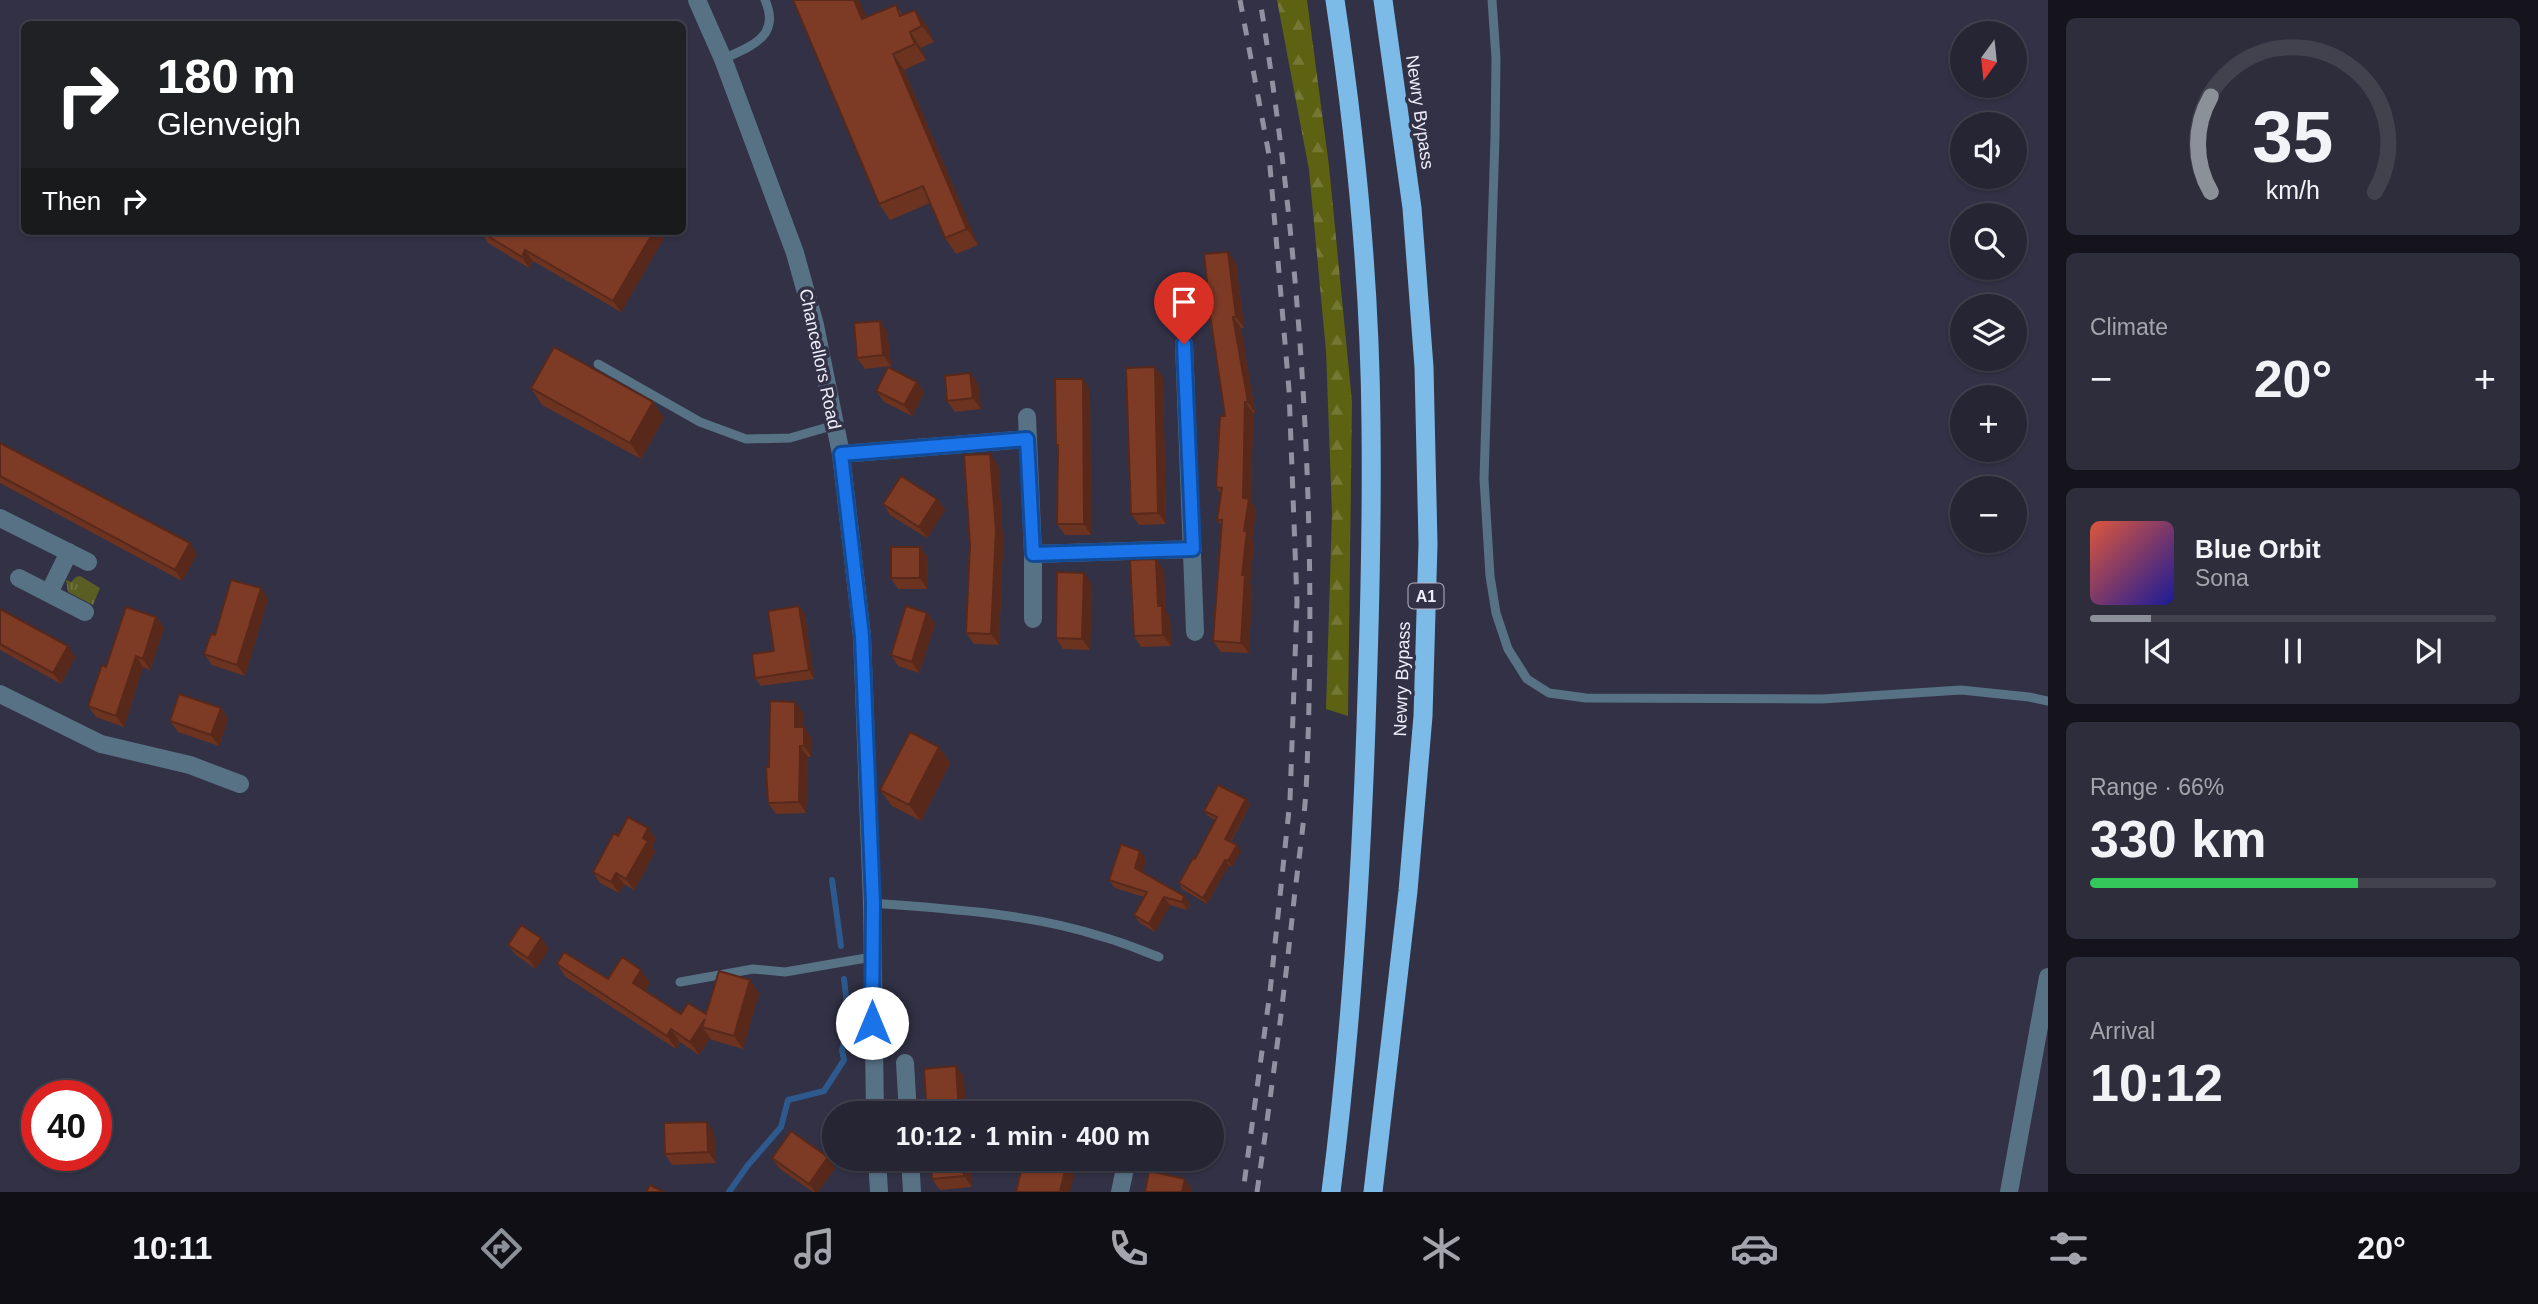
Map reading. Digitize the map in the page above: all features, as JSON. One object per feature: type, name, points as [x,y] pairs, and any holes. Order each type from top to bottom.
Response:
[{"type":"highway","name":"Newry Bypass","points":[[1331,1192],[1355,963],[1364,800],[1371,574],[1371,435],[1363,244],[1349,97],[1335,0]]},
{"type":"highway","name":"Newry Bypass","points":[[1373,1192],[1408,891],[1423,716],[1428,544],[1424,367],[1412,208],[1383,0]]},
{"type":"street","name":"Chancellors Road","points":[[697,0],[723,58],[795,253],[815,325],[841,454],[862,636],[873,903],[875,1101]]},
{"type":"street","points":[[1184,344],[1195,632]]},
{"type":"street","points":[[1027,417],[1033,619]]},
{"type":"street","points":[[841,454],[1027,439]]},
{"type":"street","points":[[0,518],[88,562]]},
{"type":"street","points":[[1033,554],[1193,549]]},
{"type":"street","points":[[49,593],[69,552]]},
{"type":"street","points":[[19,578],[85,612]]},
{"type":"street","points":[[0,694],[102,744],[190,765],[240,784]]},
{"type":"street","points":[[2009,1192],[2048,977]]},
{"type":"street","points":[[905,1063],[907,1101]]},
{"type":"street","points":[[878,1171],[879,1192]]},
{"type":"street","points":[[911,1171],[912,1192]]},
{"type":"street","points":[[1121,1192],[1124,1171]]},
{"type":"lane","points":[[723,58],[760,40],[770,25],[770,12],[765,0]]},
{"type":"lane","points":[[1492,0],[1496,58],[1495,125],[1484,480],[1490,576],[1496,613],[1508,649],[1527,679],[1549,693],[1586,698],[1822,699],[1961,690],[2029,696],[2048,701]]},
{"type":"lane","points":[[598,364],[700,422],[746,439],[790,438],[835,425]]},
{"type":"lane","points":[[873,903],[964,910],[1055,925],[1102,936],[1159,957]]},
{"type":"lane","points":[[680,982],[753,969],[785,972],[872,957]]},
{"type":"green space","points":[[1277,0],[1307,0],[1329,166],[1352,402],[1348,716],[1326,709],[1332,513],[1326,351],[1309,170]]},
{"type":"green space","points":[[80,576],[100,588],[93,605],[68,592],[66,580],[71,582]]},
{"type":"building","points":[[793,0],[854,0],[862,19],[896,5],[900,16],[915,10],[922,26],[910,32],[915,44],[893,54],[967,229],[945,238],[923,186],[879,204]]},
{"type":"building","points":[[486,235],[652,235],[613,301],[525,250],[522,257]]},
{"type":"building","points":[[1228,252],[1236,317],[1233,317],[1248,402],[1245,402],[1243,498],[1249,499],[1244,531],[1247,531],[1242,575],[1245,575],[1241,643],[1213,641],[1222,520],[1217,520],[1222,488],[1216,487],[1220,416],[1225,416],[1205,281],[1204,254]]},
{"type":"building","points":[[880,321],[883,355],[857,358],[854,323]]},
{"type":"building","points":[[554,347],[653,402],[630,443],[531,388]]},
{"type":"building","points":[[888,367],[917,382],[904,405],[876,391]]},
{"type":"building","points":[[1155,367],[1158,513],[1131,514],[1126,368]]},
{"type":"building","points":[[970,373],[973,398],[947,401],[945,376]]},
{"type":"building","points":[[1055,379],[1083,379],[1084,524],[1057,524]]},
{"type":"building","points":[[0,443],[190,543],[175,570],[0,476]]},
{"type":"building","points":[[990,454],[996,530],[991,634],[966,633],[970,545],[964,455]]},
{"type":"building","points":[[901,476],[937,499],[919,527],[883,504]]},
{"type":"building","points":[[891,547],[920,547],[920,578],[891,578]]},
{"type":"building","points":[[1156,559],[1158,606],[1162,606],[1163,635],[1134,636],[1130,560]]},
{"type":"building","points":[[1057,572],[1084,573],[1082,639],[1056,638]]},
{"type":"building","points":[[231,580],[261,588],[237,665],[204,654],[211,634],[215,635]]},
{"type":"building","points":[[799,606],[809,670],[755,678],[752,654],[774,651],[768,611]]},
{"type":"building","points":[[906,606],[927,613],[912,662],[891,655]]},
{"type":"building","points":[[126,607],[156,617],[143,659],[136,656],[116,716],[88,706],[102,665],[106,667]]},
{"type":"building","points":[[0,609],[68,646],[53,673],[0,644]]},
{"type":"building","points":[[179,694],[221,708],[211,735],[170,721]]},
{"type":"building","points":[[770,701],[795,702],[795,727],[804,727],[804,746],[800,746],[799,802],[768,803],[766,767],[769,767]]},
{"type":"building","points":[[910,732],[939,747],[909,805],[880,790]]},
{"type":"building","points":[[1218,785],[1246,799],[1225,839],[1237,845],[1203,898],[1179,883],[1217,817],[1204,811]]},
{"type":"building","points":[[628,817],[648,828],[643,838],[648,841],[626,879],[616,873],[611,882],[593,872],[614,833],[618,836]]},
{"type":"building","points":[[1121,844],[1140,851],[1135,868],[1184,896],[1182,902],[1164,897],[1149,924],[1134,915],[1147,892],[1109,880]]},
{"type":"building","points":[[521,925],[541,938],[528,958],[508,945]]},
{"type":"building","points":[[564,952],[608,979],[622,957],[641,970],[633,983],[681,1014],[688,1003],[706,1014],[719,971],[750,980],[734,1036],[702,1027],[705,1019],[690,1042],[671,1029],[667,1036],[557,964]]},
{"type":"building","points":[[956,1066],[958,1101],[926,1101],[924,1069]]},
{"type":"building","points":[[707,1122],[708,1152],[665,1154],[664,1123]]},
{"type":"building","points":[[791,1131],[822,1153],[822,1166],[809,1184],[772,1158]]},
{"type":"building","points":[[932,1171],[964,1171],[964,1176],[932,1179]]},
{"type":"building","points":[[1021,1171],[1065,1171],[1060,1192],[1016,1192]]},
{"type":"building","points":[[1149,1171],[1185,1179],[1182,1192],[1145,1192]]},
{"type":"building","points":[[650,1185],[664,1192],[646,1192]]},
{"type":"waterway","points":[[832,880],[841,946]]},
{"type":"waterway","points":[[729,1192],[781,1127],[788,1100],[824,1091],[844,1060],[842,1050],[849,1023],[844,979]]},
{"type":"railway","points":[[1240,0],[1269,155],[1289,390],[1297,602],[1290,800],[1270,992],[1243,1192]]},
{"type":"railway","points":[[1257,1192],[1304,818],[1310,672],[1307,479],[1296,287],[1260,0]]},
{"type":"route","points":[[872,1023],[873,903],[862,636],[841,454],[1027,439],[1033,554],[1193,549],[1184,344]]}]
